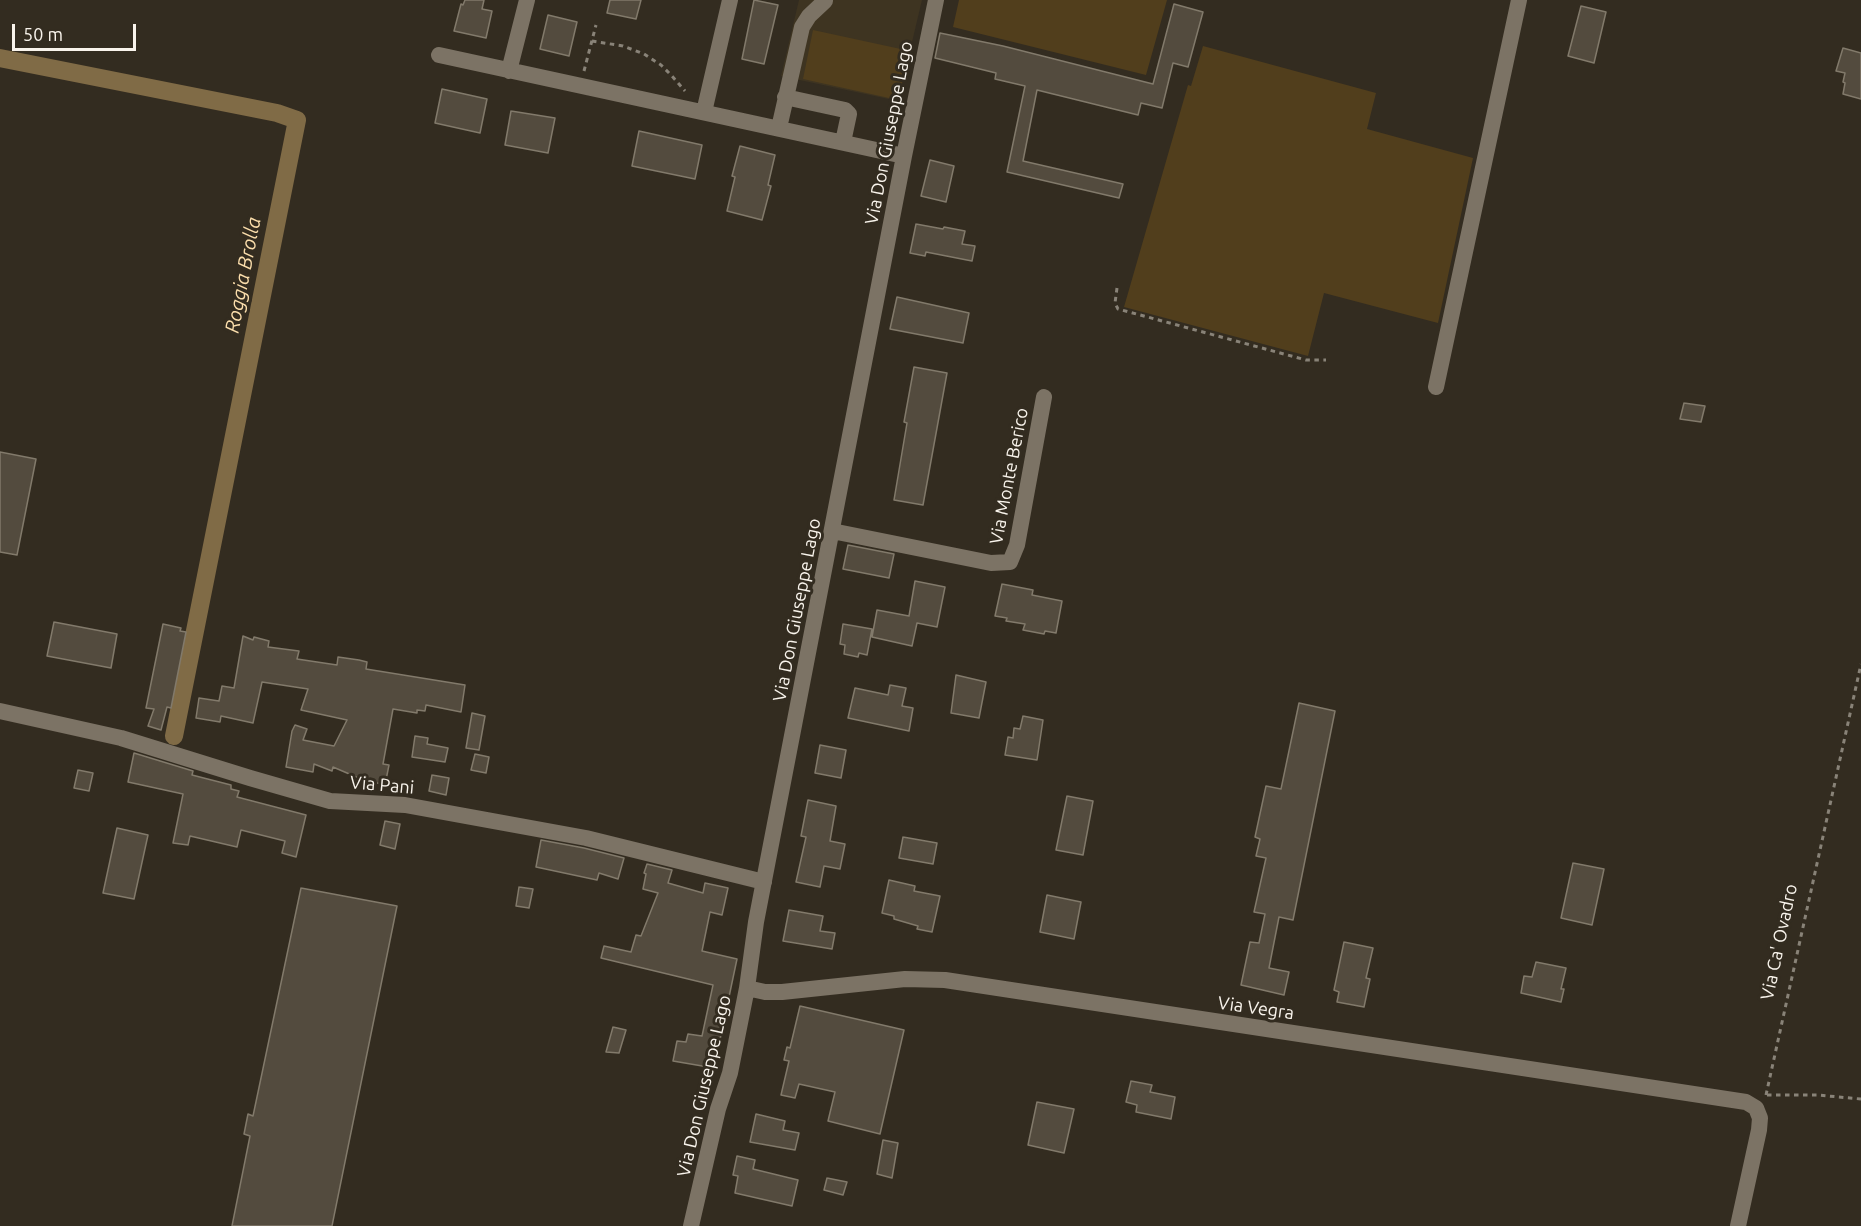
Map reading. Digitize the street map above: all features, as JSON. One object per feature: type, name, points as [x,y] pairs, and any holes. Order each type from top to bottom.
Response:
[{"type":"street","points":[[509,70],[527,0]]},
{"type":"street","points":[[704,112],[730,0]]},
{"type":"street","name":"Via Don Giuseppe Lago","points":[[691,1226],[718,1108],[730,1073],[747,988],[756,922],[936,0]]},
{"type":"street","points":[[1436,387],[1519,0]]},
{"type":"street","points":[[779,128],[801,27],[825,1]]},
{"type":"street","points":[[440,55],[904,156]]},
{"type":"street","points":[[785,97],[845,110],[849,114],[843,142]]},
{"type":"street","name":"Via Monte Berico","points":[[832,531],[991,563],[1010,562],[1017,545],[1044,397]]},
{"type":"street","name":"Via Pani","points":[[0,711],[121,738],[330,801],[405,805],[586,838],[764,882]]},
{"type":"street","name":"Via Vegra","points":[[747,988],[765,992],[782,992],[905,979],[945,980],[1746,1102],[1761,1102]]},
{"type":"street","points":[[1738,1226],[1760,1130],[1761,1102]]},
{"type":"path","points":[[586,63],[596,25]]},
{"type":"path","points":[[592,41],[623,46],[644,54],[661,65],[687,95]]},
{"type":"path","points":[[1118,288],[1115,303],[1118,309],[1306,360],[1326,360]]},
{"type":"path","name":"Via Ca' Ovadro","points":[[1761,1102],[1861,664]]},
{"type":"path","points":[[1761,1102],[1817,1095],[1861,1099]]},
{"type":"shaded area","points":[[799,0],[922,0],[898,101],[781,76]]},
{"type":"shaded area","points":[[959,0],[1167,0],[1146,75],[953,27]]},
{"type":"shaded area","points":[[813,30],[910,51],[898,100],[803,79]]},
{"type":"shaded area","points":[[1203,46],[1376,93],[1367,129],[1473,158],[1438,323],[1324,293],[1308,356],[1124,307],[1188,85],[1191,86]]},
{"type":"building","points":[[465,0],[484,0],[482,9],[492,11],[486,38],[454,31],[461,4],[463,5]]},
{"type":"building","points":[[610,0],[641,0],[636,19],[607,13]]},
{"type":"building","points":[[754,0],[778,5],[764,64],[742,59]]},
{"type":"building","points":[[1174,4],[1203,12],[1188,67],[1173,63],[1162,108],[1141,103],[1138,115],[1037,90],[1023,161],[1123,184],[1119,198],[1007,172],[1025,86],[995,79],[996,73],[935,58],[940,33],[1003,46],[1153,84]]},
{"type":"building","points":[[1581,6],[1606,12],[1594,63],[1568,56]]},
{"type":"building","points":[[548,15],[577,22],[569,56],[540,49]]},
{"type":"building","points":[[1843,48],[1861,53],[1861,99],[1843,94],[1845,73],[1836,71]]},
{"type":"building","points":[[442,89],[487,99],[480,133],[435,123]]},
{"type":"building","points":[[511,111],[555,118],[548,153],[505,145]]},
{"type":"building","points":[[639,131],[702,145],[695,179],[632,166]]},
{"type":"building","points":[[740,146],[775,155],[768,185],[771,186],[762,220],[727,211],[735,177],[732,176]]},
{"type":"building","points":[[930,160],[954,166],[946,202],[921,196]]},
{"type":"building","points":[[916,224],[965,231],[962,244],[975,246],[972,261],[926,252],[925,256],[910,253]]},
{"type":"building","points":[[897,297],[969,313],[963,343],[890,329]]},
{"type":"building","points":[[914,367],[947,373],[923,505],[894,500]]},
{"type":"building","points":[[1684,403],[1705,406],[1701,422],[1680,419]]},
{"type":"building","points":[[0,452],[36,459],[17,555],[0,552]]},
{"type":"building","points":[[848,545],[894,554],[889,578],[843,569]]},
{"type":"building","points":[[915,581],[945,587],[937,627],[917,623],[912,646],[872,637],[877,610],[909,616]]},
{"type":"building","points":[[1002,584],[1033,590],[1032,595],[1062,601],[1056,633],[1045,631],[1044,634],[1023,630],[1025,624],[1006,621],[1007,618],[995,616]]},
{"type":"building","points":[[54,622],[117,634],[111,668],[47,656]]},
{"type":"building","points":[[163,624],[181,628],[180,631],[186,632],[171,708],[167,707],[161,730],[148,726],[154,709],[146,708]]},
{"type":"building","points":[[843,624],[872,629],[867,655],[859,653],[858,657],[844,654],[845,645],[840,644]]},
{"type":"building","points":[[243,636],[253,640],[254,637],[269,641],[268,647],[299,651],[297,659],[337,665],[338,657],[359,660],[367,662],[366,669],[465,685],[461,712],[426,705],[425,711],[417,710],[417,713],[393,709],[383,764],[389,765],[385,785],[361,779],[333,767],[332,771],[314,764],[313,772],[286,767],[295,725],[307,729],[303,740],[334,746],[347,720],[301,710],[308,689],[262,682],[253,723],[221,716],[220,722],[196,718],[199,698],[219,701],[222,686],[234,688]]},
{"type":"building","points":[[956,675],[986,682],[979,718],[951,713]]},
{"type":"building","points":[[890,685],[906,688],[902,706],[913,708],[909,731],[848,718],[855,688],[888,695]]},
{"type":"building","points":[[1299,703],[1335,711],[1293,920],[1279,917],[1269,968],[1289,972],[1284,995],[1241,985],[1250,942],[1259,943],[1265,914],[1254,912],[1266,858],[1256,856],[1260,839],[1255,837],[1266,786],[1281,789]]},
{"type":"building","points":[[472,713],[485,716],[479,750],[466,748]]},
{"type":"building","points":[[1023,716],[1043,720],[1037,760],[1005,755],[1008,737],[1013,738],[1014,728],[1020,729]]},
{"type":"building","points":[[415,736],[428,738],[427,744],[448,748],[445,762],[412,757]]},
{"type":"building","points":[[820,745],[846,750],[841,778],[815,773]]},
{"type":"building","points":[[134,753],[193,771],[192,775],[231,785],[231,789],[239,791],[237,797],[306,815],[296,857],[282,853],[285,841],[241,830],[237,847],[190,836],[188,845],[173,843],[183,794],[128,782]]},
{"type":"building","points":[[475,754],[489,757],[486,773],[471,770]]},
{"type":"building","points":[[78,770],[93,773],[89,791],[74,788]]},
{"type":"building","points":[[432,775],[449,778],[446,795],[429,791]]},
{"type":"building","points":[[1067,796],[1093,801],[1083,855],[1056,850]]},
{"type":"building","points":[[808,800],[836,806],[830,841],[845,844],[840,869],[824,866],[820,887],[796,882],[806,837],[801,836]]},
{"type":"building","points":[[385,821],[400,824],[395,849],[380,845]]},
{"type":"building","points":[[117,828],[148,835],[134,899],[103,893]]},
{"type":"building","points":[[903,837],[937,843],[933,864],[899,858]]},
{"type":"building","points":[[541,840],[624,858],[618,879],[599,873],[597,880],[536,867]]},
{"type":"building","points":[[1573,863],[1604,869],[1592,925],[1561,918]]},
{"type":"building","points":[[647,864],[672,870],[668,883],[703,893],[705,883],[728,888],[722,915],[710,912],[702,951],[737,959],[714,1068],[673,1061],[677,1041],[686,1042],[688,1034],[702,1036],[713,985],[601,958],[604,946],[631,952],[636,935],[641,936],[658,893],[643,889]]},
{"type":"building","points":[[889,880],[915,886],[914,891],[940,896],[932,932],[917,929],[918,926],[882,913]]},
{"type":"building","points":[[519,887],[533,889],[529,908],[516,906]]},
{"type":"building","points":[[301,888],[397,906],[332,1226],[232,1226],[250,1136],[244,1134],[248,1114],[253,1116]]},
{"type":"building","points":[[1047,895],[1081,902],[1074,939],[1040,932]]},
{"type":"building","points":[[789,910],[823,916],[820,931],[835,933],[832,949],[783,941]]},
{"type":"building","points":[[1344,942],[1373,948],[1366,978],[1370,979],[1364,1007],[1337,1002],[1339,992],[1334,990]]},
{"type":"building","points":[[1536,962],[1566,968],[1561,989],[1564,989],[1561,1002],[1521,993],[1524,976],[1532,977]]},
{"type":"building","points":[[800,1006],[904,1030],[880,1134],[828,1121],[835,1092],[799,1084],[795,1098],[781,1095],[789,1061],[784,1060],[787,1047],[790,1048]]},
{"type":"building","points":[[613,1027],[626,1030],[619,1053],[606,1052]]},
{"type":"building","points":[[1131,1081],[1152,1085],[1150,1092],[1175,1097],[1171,1119],[1136,1112],[1137,1105],[1126,1102]]},
{"type":"building","points":[[1037,1102],[1074,1109],[1064,1153],[1028,1145]]},
{"type":"building","points":[[756,1114],[785,1121],[783,1130],[799,1133],[795,1150],[750,1142]]},
{"type":"building","points":[[883,1140],[898,1143],[892,1178],[877,1174]]},
{"type":"building","points":[[737,1156],[755,1160],[753,1169],[798,1180],[792,1206],[735,1193],[738,1176],[733,1175]]},
{"type":"building","points":[[827,1178],[847,1182],[843,1195],[824,1190]]},
{"type":"waterway","name":"Roggia Brolla","points":[[0,58],[277,113],[297,120],[174,736]]}]
